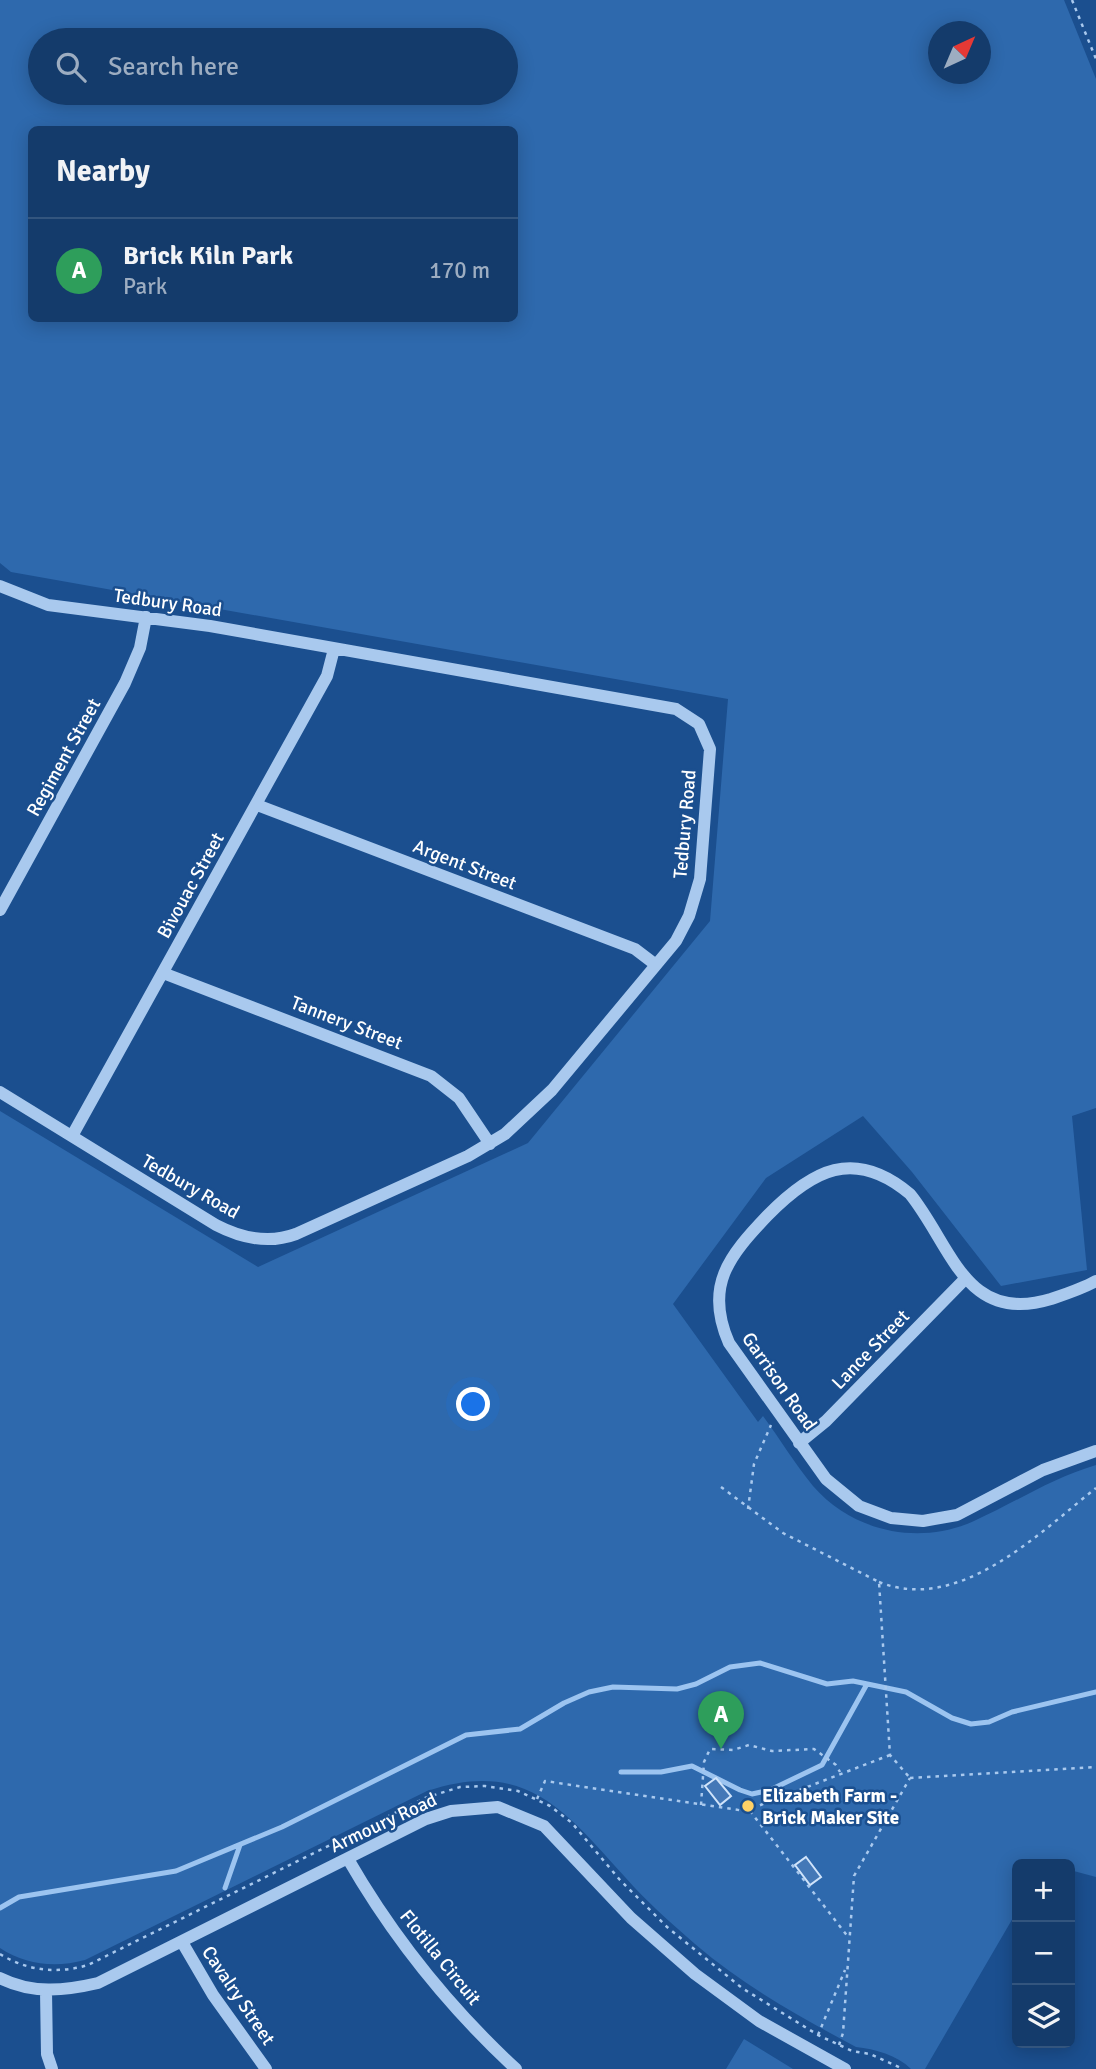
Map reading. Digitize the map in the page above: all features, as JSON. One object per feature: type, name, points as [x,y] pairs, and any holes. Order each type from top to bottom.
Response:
[{"type":"street","name":"Tedbury Road","points":[[0,586],[48,605],[146,617],[676,709],[694,720],[703,730],[710,749],[700,879],[684,927],[656,965],[534,1110],[490,1144],[296,1234],[260,1239],[236,1235],[216,1226],[0,1092]]},
{"type":"street","name":"Regiment Street","points":[[0,910],[125,683],[140,648],[146,617]]},
{"type":"street","name":"Bivouac Street","points":[[72,1136],[327,676],[334,649]]},
{"type":"street","name":"Argent Street","points":[[257,805],[635,949],[656,965]]},
{"type":"street","name":"Tannery Street","points":[[163,972],[431,1076],[459,1098],[490,1144]]},
{"type":"street","name":"Garrison Road","points":[[1096,1281],[1043,1301],[1013,1305],[997,1301],[965,1279],[920,1205],[910,1194],[886,1177],[857,1169],[830,1170],[806,1180],[788,1195],[743,1241],[728,1262],[719,1287],[719,1315],[729,1343],[826,1479],[848,1499],[875,1513],[912,1521],[957,1515],[1043,1470],[1096,1451]]},
{"type":"street","name":"Lance Street","points":[[799,1443],[826,1421],[965,1279]]},
{"type":"street","name":"Armoury Road","points":[[0,1978],[24,1987],[46,1991],[98,1983],[426,1819],[451,1811],[498,1807],[518,1813],[551,1833],[631,1918],[695,1974],[760,2021],[845,2069]]},
{"type":"street","name":"Flotilla Circuit","points":[[348,1859],[372,1900],[426,1973],[461,2014],[516,2069]]},
{"type":"street","name":"Cavalry Street","points":[[182,1942],[213,1995],[266,2069]]},
{"type":"street","points":[[46,1991],[47,2054],[51,2069]]},
{"type":"path","points":[[1072,0],[1096,59]]},
{"type":"path","points":[[748,1509],[750,1484],[759,1449],[773,1423]]},
{"type":"path","points":[[721,1487],[748,1509],[827,1558],[894,1588],[918,1591],[948,1585],[985,1570],[1023,1546],[1096,1488]]},
{"type":"path","points":[[879,1582],[890,1755],[910,1778]]},
{"type":"path","points":[[701,1805],[704,1762],[710,1749],[733,1750],[749,1745],[772,1751],[814,1749],[836,1765],[840,1773]]},
{"type":"path","points":[[537,1799],[545,1781],[749,1810],[890,1755]]},
{"type":"path","points":[[910,1778],[1096,1767]]},
{"type":"path","points":[[839,2045],[854,1876],[910,1778]]},
{"type":"path","points":[[0,1954],[31,1968],[78,1968],[101,1960],[425,1798],[460,1787],[501,1787],[537,1799],[572,1823],[620,1880],[682,1941],[743,1988],[818,2035],[903,2069]]},
{"type":"path","points":[[749,1810],[849,1938]]},
{"type":"path","points":[[818,2035],[847,1967]]},
{"type":"shaded area","points":[[0,0],[1064,0],[1096,79],[1096,1108],[1072,1116],[1087,1270],[1001,1286],[912,1172],[863,1116],[766,1178],[673,1304],[758,1422],[763,1416],[813,1486],[829,1502],[867,1524],[909,1533],[953,1529],[1049,1483],[1096,1465],[1096,1877],[1075,1871],[1075,1859],[1012,1859],[1012,1920],[925,2069],[911,2069],[885,2054],[856,2047],[753,1987],[714,1959],[668,1920],[562,1812],[541,1797],[517,1786],[491,1781],[461,1783],[427,1791],[85,1960],[52,1964],[30,1961],[10,1954],[0,1948],[0,1111],[258,1267],[528,1143],[710,921],[728,699],[11,572],[0,563]]},
{"type":"shaded area","points":[[744,2039],[793,2069],[726,2069]]},
{"type":"building","points":[[716,1778],[731,1796],[720,1805],[705,1786]]},
{"type":"building","points":[[806,1857],[821,1877],[810,1885],[795,1865]]},
{"type":"waterway","points":[[0,1908],[19,1897],[176,1871],[282,1827],[466,1735],[520,1729],[564,1703],[589,1692],[613,1687],[677,1689],[696,1684],[730,1667],[760,1663],[827,1684],[853,1681],[906,1692],[952,1718],[971,1724],[989,1722],[1012,1712],[1096,1692]]},
{"type":"waterway","points":[[621,1772],[661,1772],[692,1766],[752,1794],[770,1790],[822,1765],[867,1684]]},
{"type":"waterway","points":[[225,1888],[240,1845]]},
{"type":"place","name":"Brick Kiln Park","points":[[721,1749]]},
{"type":"place","name":"Elizabeth Farm - Brick Maker Site","points":[[748,1806]]}]
